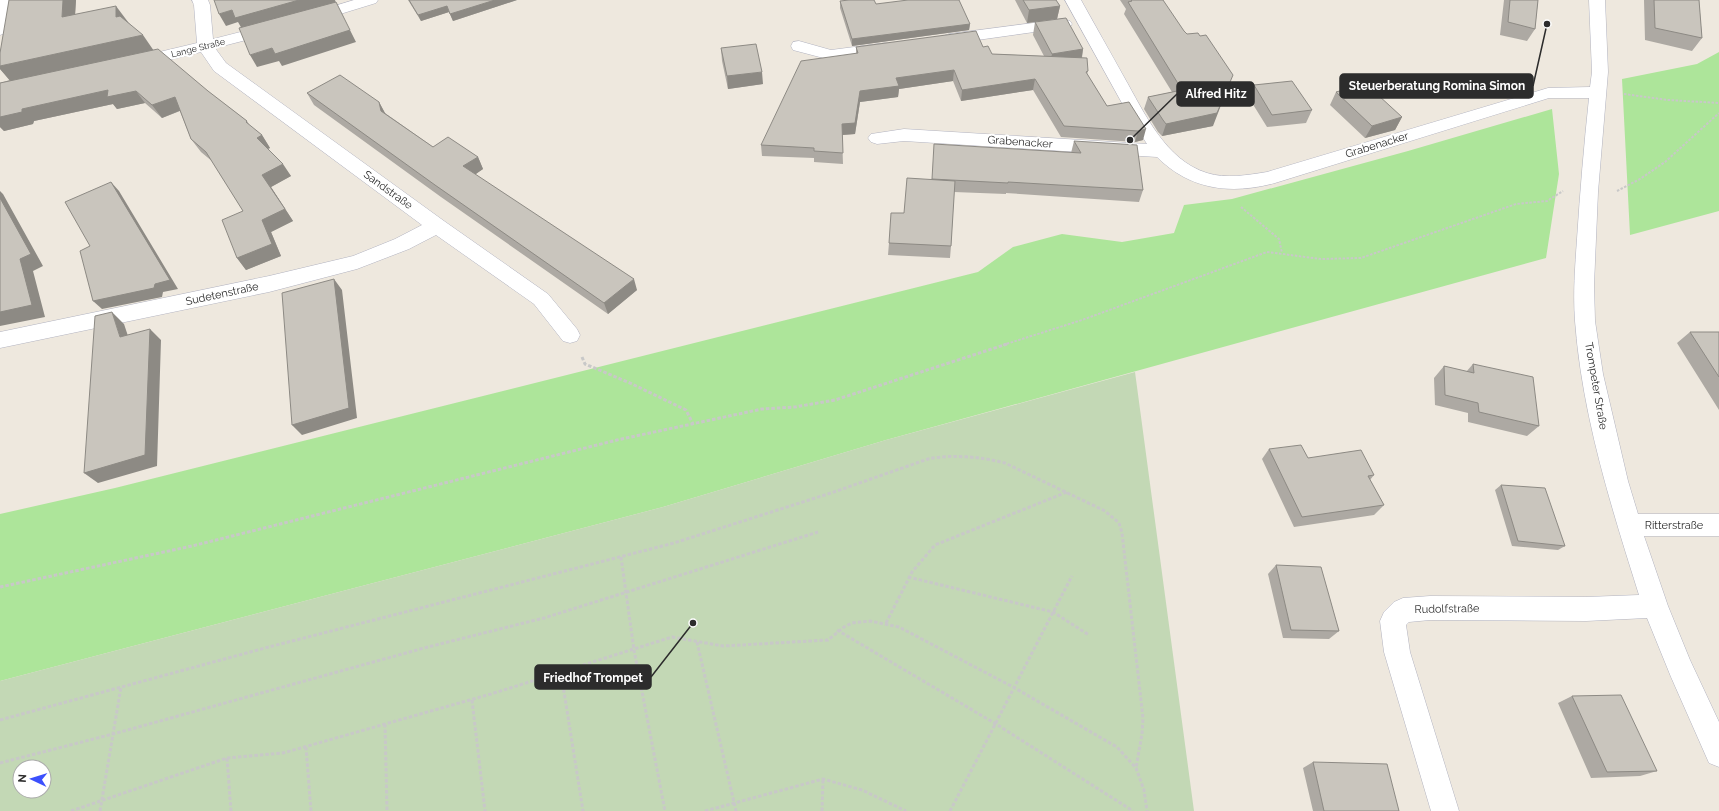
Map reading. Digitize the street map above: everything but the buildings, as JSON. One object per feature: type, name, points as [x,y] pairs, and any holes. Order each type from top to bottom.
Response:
[{"type":"street","points":[[0,30],[5,0]]},
{"type":"street","points":[[200,0],[202,5],[205,46]]},
{"type":"street","name":"Lange Straße","points":[[117,67],[292,23],[370,0]]},
{"type":"street","name":"Grabenacker","points":[[1073,0],[1135,112],[1163,151],[1182,168],[1193,174],[1224,183],[1238,183],[1268,178],[1548,93],[1598,92]]},
{"type":"street","name":"Trompeter Straße","points":[[1597,0],[1600,72],[1589,192],[1584,285],[1586,328],[1592,374],[1601,419],[1629,525],[1655,606],[1680,668],[1719,753]]},
{"type":"street","points":[[931,42],[1085,21]]},
{"type":"street","name":"Sandstraße","points":[[205,46],[220,67],[541,299],[570,335]]},
{"type":"street","points":[[799,46],[831,55],[900,46]]},
{"type":"street","name":"Grabenacker","points":[[878,138],[904,135],[1163,151]]},
{"type":"street","name":"Sudetenstraße","points":[[0,340],[269,284],[357,262],[402,244],[438,226]]},
{"type":"street","name":"Ritterstraße","points":[[1629,525],[1719,525]]},
{"type":"street","name":"Rudolfstraße","points":[[1445,811],[1397,652],[1393,621],[1403,610],[1430,608],[1586,609],[1655,606]]},
{"type":"path","points":[[1598,92],[1668,100],[1719,103]]},
{"type":"path","points":[[0,587],[192,546],[581,448],[762,409],[795,407],[835,400],[1082,320],[1266,252],[1282,252],[1321,259],[1361,258],[1516,204],[1546,201],[1570,187],[1607,197],[1640,179],[1665,162],[1719,113]]},
{"type":"path","points":[[1224,183],[1226,194],[1279,239],[1282,252]]},
{"type":"path","points":[[570,335],[585,364],[630,383],[686,410],[693,424]]},
{"type":"path","points":[[0,720],[304,638],[682,540],[938,457],[990,459],[1005,463],[1105,511],[1113,516],[1119,523],[1122,533],[1143,718],[1142,734],[1136,768]]},
{"type":"path","points":[[886,623],[908,577],[924,555],[935,545],[1066,492]]},
{"type":"path","points":[[0,763],[113,734],[424,648],[544,618],[626,591],[818,532]]},
{"type":"path","points":[[620,557],[634,650],[665,811]]},
{"type":"path","points":[[950,811],[996,724],[1012,687],[1072,576]]},
{"type":"path","points":[[908,577],[1053,612],[1090,635]]},
{"type":"path","points":[[71,811],[227,758],[282,753],[306,747],[472,700],[672,637],[723,646],[828,640],[837,630],[858,622],[870,621],[886,623],[899,627],[1012,687],[1117,748],[1136,768],[1144,790],[1148,811]]},
{"type":"path","points":[[837,630],[996,724],[1133,811]]},
{"type":"path","points":[[697,642],[736,811]]},
{"type":"path","points":[[561,673],[583,811]]},
{"type":"path","points":[[100,811],[121,687]]},
{"type":"path","points":[[472,700],[485,811]]},
{"type":"path","points":[[385,724],[387,811]]},
{"type":"path","points":[[306,747],[311,811]]},
{"type":"path","points":[[227,758],[231,811]]},
{"type":"path","points":[[822,811],[823,779]]},
{"type":"path","points":[[705,811],[823,779],[862,790],[906,811]]},
{"type":"green space","points":[[1719,52],[1719,211],[1630,235],[1622,79],[1697,64]]},
{"type":"green space","points":[[1552,109],[1559,174],[1546,258],[886,440],[663,507],[0,681],[0,514],[115,488],[978,272],[1013,247],[1062,234],[1122,242],[1174,233],[1184,205],[1232,199],[1408,151]]},
{"type":"green space","points":[[1135,372],[1194,811],[0,811],[0,681],[663,507],[886,440]]},
{"type":"place","name":"Steuerberatung Romina Simon","points":[[1547,24]]},
{"type":"place","name":"Alfred Hitz","points":[[1130,140]]},
{"type":"place","name":"Friedhof Trompet","points":[[693,623]]}]
